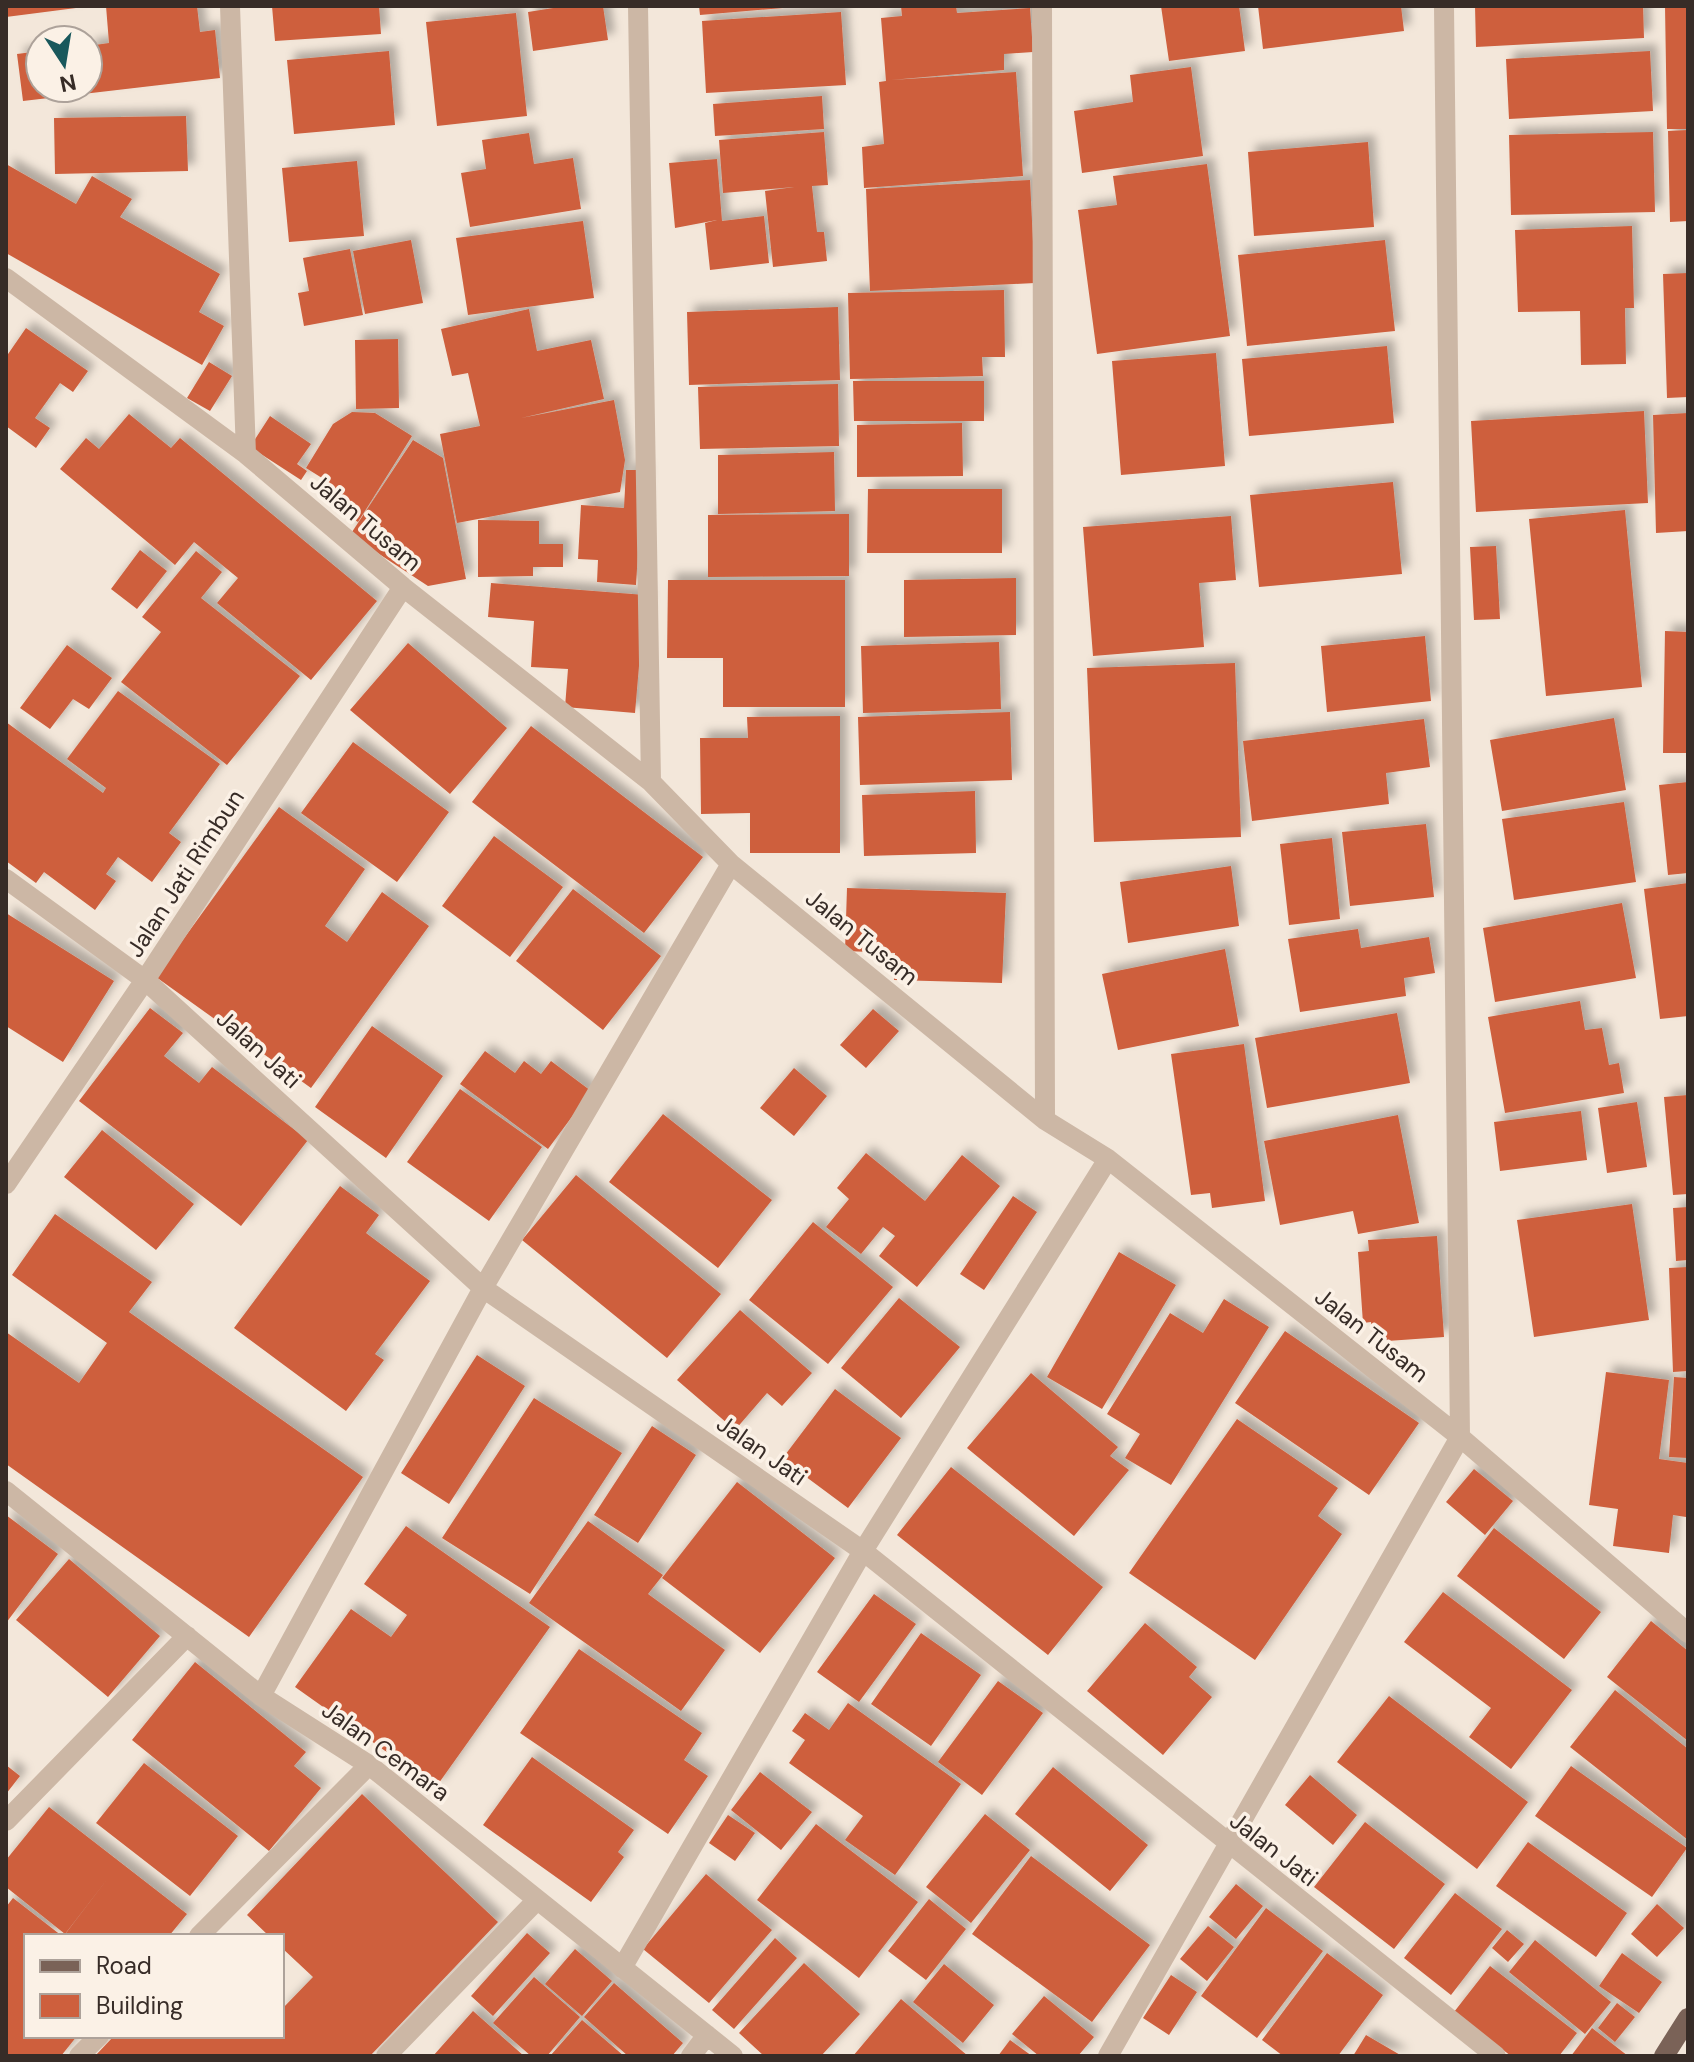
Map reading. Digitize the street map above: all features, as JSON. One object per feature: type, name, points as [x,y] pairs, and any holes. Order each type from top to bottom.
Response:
[{"type":"main road","points":[[1664,2056],[1688,2018]]},
{"type":"street","points":[[230,6],[246,454]]},
{"type":"street","points":[[638,6],[651,782]]},
{"type":"street","points":[[1042,6],[1045,1120]]},
{"type":"street","points":[[1108,2056],[1226,1843],[1460,1437],[1444,6]]},
{"type":"street","name":"Jalan Tusam","points":[[6,278],[246,454],[403,587],[651,782],[731,864],[1045,1120],[1108,1159],[1460,1437],[1688,1633]]},
{"type":"street","name":"Jalan Jati Rimbun","points":[[6,1184],[145,980],[403,587]]},
{"type":"street","points":[[261,1696],[483,1288],[731,864]]},
{"type":"street","name":"Jalan Jati","points":[[6,879],[145,980],[483,1288],[863,1551],[1496,2056]]},
{"type":"street","points":[[622,1968],[863,1551],[1108,1159]]},
{"type":"street","name":"Jalan Cemara","points":[[6,1491],[261,1696],[369,1765],[733,2056]]},
{"type":"street","points":[[6,1821],[187,1636]]},
{"type":"street","points":[[201,1934],[369,1765]]},
{"type":"street","points":[[386,2056],[537,1900]]},
{"type":"street","points":[[691,2056],[707,2035]]},
{"type":"street","points":[[79,2056],[97,2038]]},
{"type":"building","points":[[6,6],[76,6],[76,8],[6,17]]},
{"type":"building","points":[[106,6],[197,6],[200,32],[215,30],[220,78],[104,92],[104,44],[109,43]]},
{"type":"building","points":[[272,6],[379,6],[381,34],[275,41]]},
{"type":"building","points":[[566,6],[603,6],[608,40],[533,51],[528,12]]},
{"type":"building","points":[[699,6],[783,6],[783,8],[700,15]]},
{"type":"building","points":[[901,6],[956,6],[957,13],[1030,8],[1033,52],[1004,54],[1004,70],[891,80],[1016,72],[1023,176],[864,188],[862,147],[884,144],[879,82],[886,81],[881,18],[902,16]]},
{"type":"building","points":[[1161,6],[1239,6],[1245,51],[1169,61]]},
{"type":"building","points":[[1258,6],[1401,6],[1404,31],[1263,49]]},
{"type":"building","points":[[1475,6],[1643,6],[1644,38],[1476,47]]},
{"type":"building","points":[[1665,6],[1688,6],[1688,129],[1667,129]]},
{"type":"building","points":[[841,12],[846,85],[706,93],[702,21]]},
{"type":"building","points":[[516,13],[527,116],[437,126],[426,22]]},
{"type":"building","points":[[389,51],[395,125],[294,134],[287,60]]},
{"type":"building","points":[[1650,51],[1653,111],[1509,119],[1506,59]]},
{"type":"building","points":[[24,53],[24,101],[23,101],[17,54]]},
{"type":"building","points":[[1191,67],[1203,156],[1082,173],[1074,111],[1133,102],[1130,75]]},
{"type":"building","points":[[822,96],[824,129],[715,136],[713,104]]},
{"type":"building","points":[[186,116],[188,171],[55,174],[54,118]]},
{"type":"building","points":[[1688,130],[1688,221],[1670,222],[1668,131]]},
{"type":"building","points":[[824,132],[828,185],[812,186],[817,232],[824,232],[827,261],[773,267],[765,191],[794,187],[723,193],[719,140]]},
{"type":"building","points":[[1653,132],[1655,212],[1511,215],[1509,135]]},
{"type":"building","points":[[529,133],[534,164],[573,158],[581,209],[470,227],[461,173],[486,169],[482,140]]},
{"type":"building","points":[[1368,142],[1374,227],[1254,236],[1248,152]]},
{"type":"building","points":[[717,159],[722,221],[764,216],[769,263],[710,270],[705,223],[717,220],[675,228],[669,163]]},
{"type":"building","points":[[357,161],[364,236],[289,242],[282,168]]},
{"type":"building","points":[[6,164],[76,204],[92,176],[132,199],[120,217],[220,274],[199,312],[224,326],[202,365],[6,253]]},
{"type":"building","points":[[1207,164],[1230,336],[1097,354],[1078,210],[1117,205],[1113,176]]},
{"type":"building","points":[[1030,180],[1035,283],[870,291],[866,189]]},
{"type":"building","points":[[583,221],[594,298],[468,315],[456,238]]},
{"type":"building","points":[[1632,226],[1634,308],[1625,308],[1626,364],[1581,365],[1580,311],[1518,312],[1515,230]]},
{"type":"building","points":[[411,240],[423,303],[365,314],[353,251]]},
{"type":"building","points":[[1385,240],[1395,331],[1247,346],[1238,255]]},
{"type":"building","points":[[350,249],[363,315],[304,326],[298,293],[309,291],[303,258]]},
{"type":"building","points":[[1688,273],[1688,397],[1667,398],[1663,274]]},
{"type":"building","points":[[1004,290],[1005,357],[982,357],[983,376],[850,379],[848,293]]},
{"type":"building","points":[[838,307],[840,380],[689,385],[687,312]]},
{"type":"building","points":[[529,309],[537,351],[591,340],[604,399],[521,418],[614,400],[625,460],[620,492],[457,523],[440,434],[480,426],[468,373],[452,376],[441,329]]},
{"type":"building","points":[[26,328],[88,371],[73,392],[60,383],[35,418],[50,428],[36,448],[6,426],[6,357]]},
{"type":"building","points":[[398,339],[399,408],[356,409],[355,340]]},
{"type":"building","points":[[1387,346],[1394,423],[1249,436],[1242,359]]},
{"type":"building","points":[[1216,353],[1225,466],[1121,475],[1112,361]]},
{"type":"building","points":[[209,362],[232,376],[210,411],[187,398]]},
{"type":"building","points":[[853,381],[984,381],[984,421],[854,421]]},
{"type":"building","points":[[838,384],[839,446],[700,449],[698,387]]},
{"type":"building","points":[[1644,411],[1648,503],[1476,512],[1471,421]]},
{"type":"building","points":[[352,412],[375,413],[412,436],[358,522],[321,499],[330,483],[306,468],[333,424]]},
{"type":"building","points":[[1688,413],[1688,531],[1656,533],[1653,415]]},
{"type":"building","points":[[129,414],[171,448],[180,438],[377,601],[311,680],[217,603],[238,578],[194,542],[175,565],[60,469],[86,438],[99,449]]},
{"type":"building","points":[[270,416],[311,444],[297,464],[307,471],[301,480],[250,447]]},
{"type":"building","points":[[962,423],[963,476],[857,477],[857,425]]},
{"type":"building","points":[[413,440],[443,458],[466,579],[428,586],[350,535]]},
{"type":"building","points":[[834,452],[835,511],[718,514],[718,455]]},
{"type":"building","points":[[626,470],[643,470],[636,585],[597,582],[598,560],[578,559],[581,505],[624,508]]},
{"type":"building","points":[[1393,482],[1402,574],[1259,587],[1250,495]]},
{"type":"building","points":[[868,489],[1002,489],[1002,553],[867,553]]},
{"type":"building","points":[[1625,510],[1642,687],[1546,696],[1529,519]]},
{"type":"building","points":[[849,514],[849,576],[708,577],[708,515]]},
{"type":"building","points":[[1231,516],[1236,580],[1199,583],[1204,647],[1093,656],[1083,527]]},
{"type":"building","points":[[478,520],[539,521],[539,544],[563,544],[563,567],[533,567],[533,576],[478,577]]},
{"type":"building","points":[[1496,546],[1500,619],[1474,620],[1470,547]]},
{"type":"building","points":[[140,550],[167,571],[137,609],[111,589]]},
{"type":"building","points":[[196,551],[222,572],[201,598],[300,676],[227,765],[121,682],[161,632],[142,617]]},
{"type":"building","points":[[1016,578],[1016,635],[904,637],[904,580]]},
{"type":"building","points":[[668,580],[845,580],[845,707],[723,707],[723,658],[667,658]]},
{"type":"building","points":[[491,583],[645,595],[635,713],[565,707],[568,669],[531,667],[534,621],[488,617]]},
{"type":"building","points":[[1665,631],[1688,632],[1688,753],[1663,753]]},
{"type":"building","points":[[1425,636],[1431,701],[1327,712],[1321,646]]},
{"type":"building","points":[[999,642],[1001,709],[863,713],[861,646]]},
{"type":"building","points":[[408,643],[507,728],[450,794],[350,710]]},
{"type":"building","points":[[67,645],[112,678],[89,709],[73,699],[50,729],[20,708]]},
{"type":"building","points":[[1235,663],[1241,837],[1094,842],[1087,668]]},
{"type":"building","points":[[118,691],[220,764],[169,833],[181,842],[152,882],[118,857],[106,874],[116,881],[95,910],[44,872],[36,883],[6,861],[6,722],[103,793],[106,788],[67,759]]},
{"type":"building","points":[[1010,712],[1012,780],[860,785],[858,717]]},
{"type":"building","points":[[840,716],[840,853],[750,853],[750,813],[701,814],[700,738],[748,738],[747,717]]},
{"type":"building","points":[[1614,718],[1626,790],[1502,811],[1490,740]]},
{"type":"building","points":[[1424,719],[1430,767],[1386,773],[1389,804],[1252,821],[1243,741]]},
{"type":"building","points":[[531,726],[703,857],[644,933],[472,802]]},
{"type":"building","points":[[353,742],[449,812],[397,882],[301,813]]},
{"type":"building","points":[[1688,782],[1688,873],[1668,875],[1659,785]]},
{"type":"building","points":[[975,791],[976,853],[864,856],[862,795]]},
{"type":"building","points":[[1624,802],[1636,882],[1514,900],[1502,819]]},
{"type":"building","points":[[279,807],[365,869],[325,926],[347,942],[382,892],[429,926],[311,1088],[156,977]]},
{"type":"building","points":[[1426,824],[1434,897],[1350,906],[1342,832]]},
{"type":"building","points":[[494,836],[563,887],[510,957],[442,906]]},
{"type":"building","points":[[1332,838],[1340,919],[1289,925],[1280,844]]},
{"type":"building","points":[[1231,866],[1239,926],[1128,943],[1120,882]]},
{"type":"building","points":[[1688,883],[1688,1016],[1660,1019],[1644,889]]},
{"type":"building","points":[[847,888],[1006,893],[1002,983],[894,980],[895,953],[845,951]]},
{"type":"building","points":[[573,889],[661,956],[603,1030],[516,961]]},
{"type":"building","points":[[1622,903],[1636,978],[1495,1002],[1483,928]]},
{"type":"building","points":[[6,913],[114,981],[63,1062],[6,1026]]},
{"type":"building","points":[[1358,929],[1361,948],[1429,937],[1435,973],[1404,978],[1406,996],[1300,1012],[1288,939]]},
{"type":"building","points":[[1225,949],[1239,1026],[1118,1050],[1102,974]]},
{"type":"building","points":[[1580,1001],[1585,1030],[1602,1028],[1609,1065],[1619,1063],[1624,1093],[1505,1113],[1488,1017]]},
{"type":"building","points":[[150,1008],[183,1033],[164,1056],[199,1083],[212,1067],[308,1140],[241,1226],[79,1101]]},
{"type":"building","points":[[873,1009],[899,1031],[866,1068],[840,1045]]},
{"type":"building","points":[[1397,1013],[1410,1083],[1267,1108],[1255,1038]]},
{"type":"building","points":[[372,1026],[443,1076],[386,1158],[315,1107]]},
{"type":"building","points":[[1244,1044],[1265,1201],[1212,1208],[1210,1193],[1191,1195],[1171,1054]]},
{"type":"building","points":[[485,1051],[515,1073],[524,1061],[541,1074],[551,1061],[591,1091],[548,1149],[460,1084]]},
{"type":"building","points":[[794,1068],[827,1096],[794,1136],[760,1108]]},
{"type":"building","points":[[460,1089],[542,1147],[489,1221],[407,1162]]},
{"type":"building","points":[[1688,1095],[1688,1194],[1673,1195],[1664,1097]]},
{"type":"building","points":[[1637,1102],[1647,1167],[1607,1173],[1598,1108]]},
{"type":"building","points":[[1581,1111],[1587,1160],[1500,1171],[1494,1122]]},
{"type":"building","points":[[663,1114],[772,1200],[718,1268],[609,1182]]},
{"type":"building","points":[[1398,1115],[1419,1223],[1358,1234],[1353,1211],[1280,1225],[1264,1141]]},
{"type":"building","points":[[102,1130],[194,1204],[156,1250],[64,1177]]},
{"type":"building","points":[[866,1153],[925,1201],[962,1155],[1000,1186],[917,1287],[879,1256],[895,1236],[883,1227],[861,1254],[826,1227],[849,1199],[837,1188]]},
{"type":"building","points":[[576,1175],[721,1294],[667,1358],[522,1240]]},
{"type":"building","points":[[340,1186],[379,1215],[366,1233],[430,1281],[375,1354],[384,1360],[346,1411],[234,1328]]},
{"type":"building","points":[[1013,1196],[1037,1212],[984,1290],[960,1274]]},
{"type":"building","points":[[1632,1204],[1649,1320],[1534,1337],[1517,1220]]},
{"type":"building","points":[[1688,1207],[1688,1260],[1676,1261],[1673,1208]]},
{"type":"building","points":[[55,1214],[152,1282],[129,1312],[363,1477],[249,1637],[6,1464],[6,1332],[79,1383],[107,1343],[12,1275]]},
{"type":"building","points":[[813,1222],[893,1287],[828,1364],[749,1300]]},
{"type":"building","points":[[1437,1236],[1444,1337],[1373,1342],[1371,1322],[1363,1323],[1358,1252],[1369,1251],[1368,1240]]},
{"type":"building","points":[[1119,1252],[1176,1285],[1102,1409],[1047,1377]]},
{"type":"building","points":[[1688,1267],[1688,1371],[1673,1372],[1669,1268]]},
{"type":"building","points":[[899,1298],[960,1347],[901,1418],[841,1368]]},
{"type":"building","points":[[1224,1299],[1269,1327],[1171,1485],[1125,1458],[1140,1434],[1107,1414],[1170,1313],[1203,1333]]},
{"type":"building","points":[[740,1310],[812,1373],[782,1406],[767,1393],[735,1430],[677,1380]]},
{"type":"building","points":[[1285,1331],[1419,1423],[1369,1495],[1235,1403]]},
{"type":"building","points":[[477,1355],[525,1386],[449,1504],[401,1473]]},
{"type":"building","points":[[1606,1372],[1669,1380],[1659,1459],[1688,1463],[1688,1504],[1686,1517],[1673,1515],[1669,1553],[1613,1546],[1618,1509],[1589,1505]]},
{"type":"building","points":[[1031,1373],[1118,1447],[1110,1456],[1129,1470],[1074,1536],[967,1448]]},
{"type":"building","points":[[1674,1377],[1688,1378],[1688,1458],[1669,1457]]},
{"type":"building","points":[[835,1389],[901,1438],[848,1508],[782,1459]]},
{"type":"building","points":[[534,1398],[622,1453],[530,1594],[442,1538]]},
{"type":"building","points":[[1237,1419],[1338,1488],[1318,1516],[1342,1534],[1255,1660],[1129,1573]]},
{"type":"building","points":[[652,1426],[696,1455],[638,1543],[594,1515]]},
{"type":"building","points":[[951,1467],[1103,1587],[1048,1655],[897,1535]]},
{"type":"building","points":[[1474,1469],[1513,1501],[1485,1535],[1446,1502]]},
{"type":"building","points":[[737,1482],[835,1558],[760,1653],[662,1578]]},
{"type":"building","points":[[6,1515],[58,1554],[6,1623]]},
{"type":"building","points":[[588,1521],[663,1575],[648,1594],[725,1650],[681,1711],[529,1603]]},
{"type":"building","points":[[406,1526],[550,1627],[436,1787],[295,1687],[351,1609],[391,1637],[407,1615],[364,1584]]},
{"type":"building","points":[[1494,1528],[1601,1612],[1564,1659],[1457,1576]]},
{"type":"building","points":[[69,1559],[160,1636],[108,1697],[16,1620]]},
{"type":"building","points":[[1443,1592],[1572,1690],[1511,1769],[1469,1737],[1491,1708],[1404,1642]]},
{"type":"building","points":[[874,1594],[916,1624],[859,1702],[817,1672]]},
{"type":"building","points":[[1651,1621],[1688,1651],[1688,1741],[1607,1677]]},
{"type":"building","points":[[1145,1623],[1197,1667],[1189,1677],[1212,1697],[1163,1755],[1087,1691]]},
{"type":"building","points":[[921,1633],[981,1675],[931,1746],[871,1704]]},
{"type":"building","points":[[579,1649],[702,1733],[684,1760],[708,1776],[668,1834],[520,1733]]},
{"type":"building","points":[[195,1662],[306,1752],[294,1766],[321,1788],[269,1851],[132,1740]]},
{"type":"building","points":[[998,1681],[1043,1713],[982,1795],[938,1762]]},
{"type":"building","points":[[1615,1690],[1688,1749],[1688,1840],[1570,1747]]},
{"type":"building","points":[[1389,1696],[1528,1802],[1477,1869],[1337,1762]]},
{"type":"building","points":[[848,1703],[961,1784],[895,1875],[845,1840],[863,1816],[789,1763],[805,1740],[792,1731],[805,1713],[829,1730]]},
{"type":"building","points":[[532,1757],[634,1830],[618,1852],[624,1857],[591,1902],[483,1825]]},
{"type":"building","points":[[144,1763],[238,1836],[190,1896],[96,1823]]},
{"type":"building","points":[[6,1765],[20,1776],[6,1794]]},
{"type":"building","points":[[1571,1766],[1687,1848],[1652,1897],[1535,1816]]},
{"type":"building","points":[[1053,1767],[1148,1845],[1110,1891],[1015,1814]]},
{"type":"building","points":[[760,1772],[812,1812],[781,1850],[731,1810]]},
{"type":"building","points":[[1310,1775],[1357,1815],[1333,1845],[1285,1805]]},
{"type":"building","points":[[362,1794],[498,1922],[370,2056],[95,2056],[112,2038],[284,2038],[284,2007],[313,1977],[284,1950],[284,1934],[267,1934],[247,1915]]},
{"type":"building","points":[[49,1807],[187,1914],[171,1934],[66,1933],[112,1873],[65,1934],[6,1887],[6,1860]]},
{"type":"building","points":[[985,1814],[1030,1850],[971,1923],[926,1887]]},
{"type":"building","points":[[728,1815],[755,1833],[735,1861],[709,1843]]},
{"type":"building","points":[[1365,1822],[1445,1884],[1394,1949],[1314,1887]]},
{"type":"building","points":[[816,1824],[918,1902],[859,1978],[757,1900]]},
{"type":"building","points":[[1528,1842],[1627,1913],[1596,1957],[1496,1886]]},
{"type":"building","points":[[1031,1856],[1150,1945],[1092,2022],[972,1934]]},
{"type":"building","points":[[706,1874],[772,1930],[709,2003],[643,1949]]},
{"type":"building","points":[[1236,1884],[1263,1906],[1236,1939],[1209,1917]]},
{"type":"building","points":[[1455,1893],[1502,1929],[1451,1995],[1404,1958]]},
{"type":"building","points":[[13,1898],[59,1934],[24,1934],[24,2038],[75,2038],[61,2056],[6,2056],[6,1907]]},
{"type":"building","points":[[929,1899],[966,1929],[926,1980],[888,1951]]},
{"type":"building","points":[[1657,1904],[1684,1928],[1657,1957],[1631,1934]]},
{"type":"building","points":[[1266,1908],[1323,1951],[1257,2038],[1201,1996]]},
{"type":"building","points":[[1208,1926],[1234,1947],[1207,1981],[1180,1959]]},
{"type":"building","points":[[1507,1930],[1524,1944],[1508,1962],[1492,1948]]},
{"type":"building","points":[[527,1933],[550,1953],[493,2016],[471,1996]]},
{"type":"building","points":[[775,1938],[797,1958],[734,2029],[712,2010]]},
{"type":"building","points":[[1535,1940],[1611,2002],[1585,2034],[1509,1972]]},
{"type":"building","points":[[575,1949],[612,1981],[582,2016],[545,1984]]},
{"type":"building","points":[[1327,1953],[1383,1995],[1338,2056],[1283,2056],[1262,2040]]},
{"type":"building","points":[[1622,1953],[1662,1982],[1639,2013],[1599,1986]]},
{"type":"building","points":[[804,1963],[860,2014],[821,2056],[764,2056],[739,2033]]},
{"type":"building","points":[[944,1964],[994,2005],[963,2043],[913,2002]]},
{"type":"building","points":[[1490,1966],[1577,2033],[1559,2056],[1511,2056],[1454,2012]]},
{"type":"building","points":[[1171,1975],[1197,1992],[1169,2035],[1143,2018]]},
{"type":"building","points":[[534,1977],[580,2017],[547,2056],[531,2056],[493,2023]]},
{"type":"building","points":[[614,1983],[683,2043],[672,2056],[628,2056],[584,2017]]},
{"type":"building","points":[[1044,1996],[1094,2037],[1078,2056],[1039,2056],[1012,2034]]},
{"type":"building","points":[[901,1999],[968,2056],[853,2056]]},
{"type":"building","points":[[1617,2003],[1635,2017],[1615,2042],[1598,2028]]},
{"type":"building","points":[[473,2011],[524,2056],[433,2056]]},
{"type":"building","points":[[582,2020],[624,2056],[550,2056]]},
{"type":"building","points":[[1592,2028],[1628,2056],[1571,2056]]},
{"type":"building","points":[[1366,2035],[1402,2056],[1353,2056]]},
{"type":"building","points":[[1010,2040],[1032,2056],[998,2056]]}]
